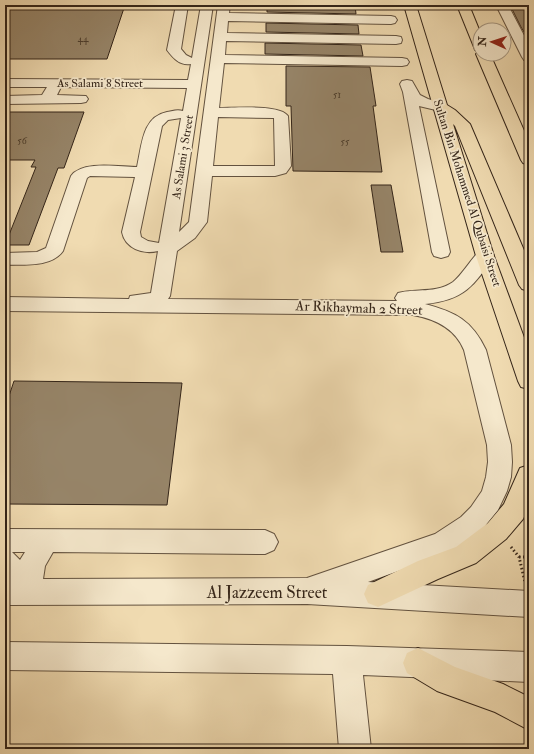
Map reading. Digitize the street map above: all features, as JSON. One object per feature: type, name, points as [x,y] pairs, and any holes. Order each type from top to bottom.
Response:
[{"type":"main road","name":"Sultan Bin Mohammed Al Qubaisi Street","points":[[410,5],[486,256],[529,381]]},
{"type":"main road","points":[[463,5],[472,27]]},
{"type":"main road","points":[[486,62],[529,160]]},
{"type":"main road","points":[[440,107],[450,113],[462,124],[529,285]]},
{"type":"main road","points":[[378,594],[428,570],[466,555],[497,531],[514,511],[529,476]]},
{"type":"main road","points":[[418,663],[448,680],[503,699],[529,714]]},
{"type":"street","points":[[182,5],[174,50],[181,58],[188,61]]},
{"type":"street","name":"As Salami 3 Street","points":[[160,248],[178,114],[189,84],[188,61],[198,5]]},
{"type":"street","name":"As Salami 3 Street","points":[[152,299],[189,84],[207,5]]},
{"type":"street","points":[[387,5],[402,62],[441,252]]},
{"type":"street","points":[[502,5],[529,57]]},
{"type":"street","points":[[178,114],[163,117],[155,124],[131,236],[137,243],[160,248],[189,234],[198,222],[224,11],[391,20]]},
{"type":"street","points":[[221,37],[396,40]]},
{"type":"street","points":[[218,59],[402,62]]},
{"type":"street","name":"As Salami 8 Street","points":[[5,83],[189,84]]},
{"type":"street","points":[[47,99],[56,83]]},
{"type":"street","points":[[408,93],[417,100],[440,107]]},
{"type":"street","points":[[5,100],[81,99]]},
{"type":"street","points":[[412,112],[425,108],[440,107]]},
{"type":"street","points":[[204,171],[274,171],[280,170],[283,166],[281,116],[274,113],[211,112]]},
{"type":"street","points":[[5,260],[41,258],[54,251],[79,176],[82,173],[90,171],[144,172]]},
{"type":"street","name":"Ar Rikhaymah 2 Street","points":[[6,302],[152,299],[431,297],[443,294],[461,286],[486,256]]},
{"type":"street","name":"Ar Rikhaymah 2 Street","points":[[152,299],[413,308],[434,312],[453,321],[461,328],[472,342],[499,445],[501,459],[497,487],[483,513],[468,528],[444,543],[307,591]]},
{"type":"street","points":[[5,540],[265,542]]},
{"type":"street","points":[[16,592],[46,540]]},
{"type":"street","points":[[5,561],[17,576],[16,592]]},
{"type":"street","name":"Al Jazzeem Street","points":[[16,592],[307,591],[378,594],[527,594]]},
{"type":"street","points":[[5,656],[347,660],[529,667]]},
{"type":"street","points":[[347,660],[355,749]]},
{"type":"path","points":[[527,594],[519,556],[529,557]]},
{"type":"building","points":[[5,5],[125,5],[107,59],[5,59]]},
{"type":"building","points":[[267,5],[355,5],[356,14],[267,12]]},
{"type":"building","points":[[510,5],[529,5],[529,40],[521,27]]},
{"type":"building","points":[[266,23],[358,25],[359,34],[266,32]]},
{"type":"building","points":[[265,43],[361,45],[363,56],[265,54]]},
{"type":"building","points":[[286,66],[370,67],[376,106],[373,106],[382,172],[293,171],[291,106],[286,106]]},
{"type":"building","points":[[5,112],[84,112],[64,168],[58,168],[29,245],[5,245],[36,167],[31,167],[35,160],[5,160]]},
{"type":"building","points":[[371,185],[391,185],[403,252],[381,252]]},
{"type":"building","points":[[14,381],[182,383],[167,505],[5,504],[5,408]]}]
